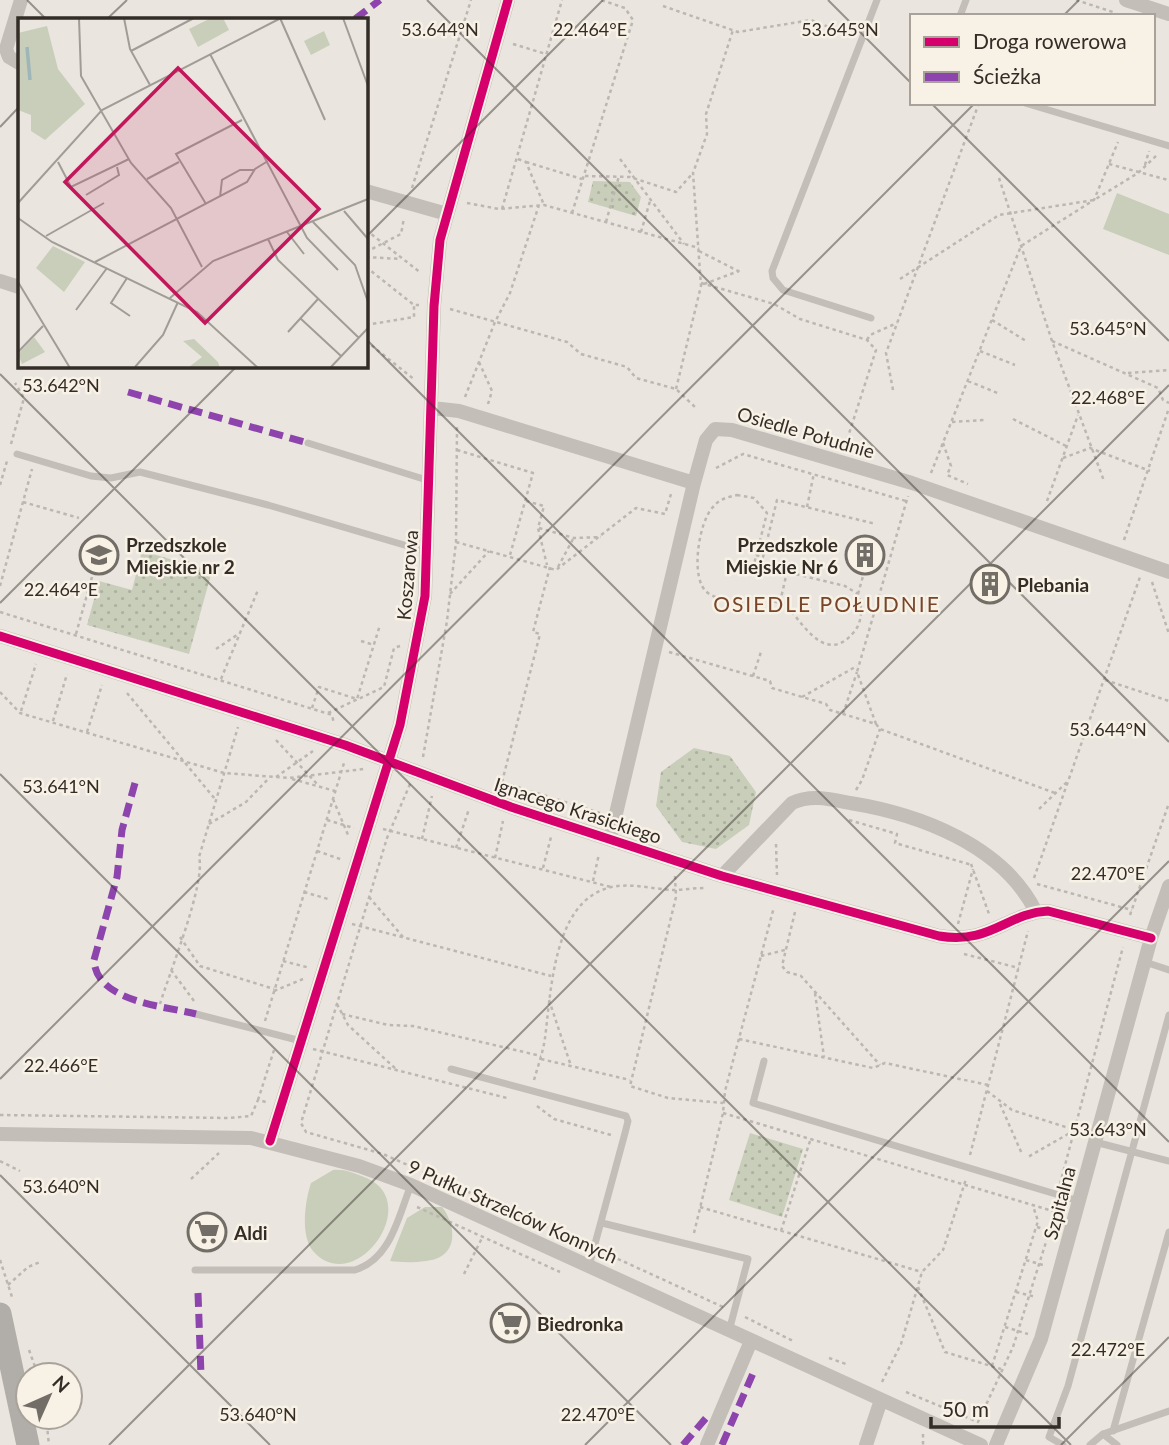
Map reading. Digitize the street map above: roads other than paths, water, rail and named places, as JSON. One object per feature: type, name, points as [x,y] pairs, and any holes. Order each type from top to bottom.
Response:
[{"type":"main road","points":[[0,1314],[28,1445]]},
{"type":"street","points":[[18,62],[9,57],[6,49],[21,0]]},
{"type":"street","name":"Koszarowa","points":[[270,1141],[400,725],[419,637],[429,552],[434,306],[440,240],[508,0]]},
{"type":"street","points":[[1126,0],[1169,14]]},
{"type":"street","points":[[368,192],[408,203],[449,207]]},
{"type":"street","points":[[0,281],[18,287]]},
{"type":"street","points":[[432,408],[459,411],[695,478]]},
{"type":"street","name":"Osiedle Południe","points":[[606,843],[656,648],[695,478],[706,439],[715,429],[722,428],[918,486],[1169,572]]},
{"type":"street","name":"Ignacego Krasickiego","points":[[0,636],[389,760],[606,843],[717,881],[956,944],[1032,921]]},
{"type":"street","points":[[717,881],[792,803],[809,797],[842,801],[904,814],[959,839],[1010,876],[1032,921],[1063,914],[1151,938]]},
{"type":"street","name":"Szpitalna","points":[[996,1445],[1041,1339],[1144,962],[1169,886]]},
{"type":"street","name":"9 Pułku Strzelców Konnych","points":[[0,1134],[229,1136],[270,1141],[359,1166],[411,1185],[981,1445]]},
{"type":"street","points":[[708,1445],[751,1341]]},
{"type":"street","points":[[866,1445],[881,1400]]},
{"type":"lane","points":[[871,318],[783,290],[773,278],[772,271],[877,0]]},
{"type":"lane","points":[[1031,105],[1168,146]]},
{"type":"lane","points":[[307,443],[430,481]]},
{"type":"lane","points":[[17,454],[91,476],[111,478],[140,472],[268,505],[429,552]]},
{"type":"lane","points":[[1144,962],[1169,970]]},
{"type":"lane","points":[[196,1014],[301,1043]]},
{"type":"lane","points":[[1063,1445],[1049,1437],[1068,1386],[1169,1015]]},
{"type":"lane","points":[[764,1061],[753,1103],[1079,1201]]},
{"type":"lane","points":[[452,1069],[618,1112],[628,1121],[589,1266]]},
{"type":"lane","points":[[1095,1142],[1169,1161]]},
{"type":"lane","points":[[195,1269],[355,1270],[368,1266],[388,1244],[411,1185]]},
{"type":"lane","points":[[602,1223],[748,1259],[729,1331]]},
{"type":"lane","points":[[1113,1431],[1169,1232]]},
{"type":"lane","points":[[1090,1445],[1103,1434],[1169,1411]]},
{"type":"lane","points":[[1103,1434],[1117,1445]]},
{"type":"place","name":"Przedszkole Miejskie nr 2","points":[[99,555]]},
{"type":"place","name":"Przedszkole Miejskie Nr 6","points":[[865,555]]},
{"type":"place","name":"Plebania","points":[[990,584]]},
{"type":"place","name":"Aldi","points":[[207,1232]]},
{"type":"place","name":"Biedronka","points":[[510,1323]]},
{"type":"district","name":"OSIEDLE POŁUDNIE","points":[[827,603]]}]
